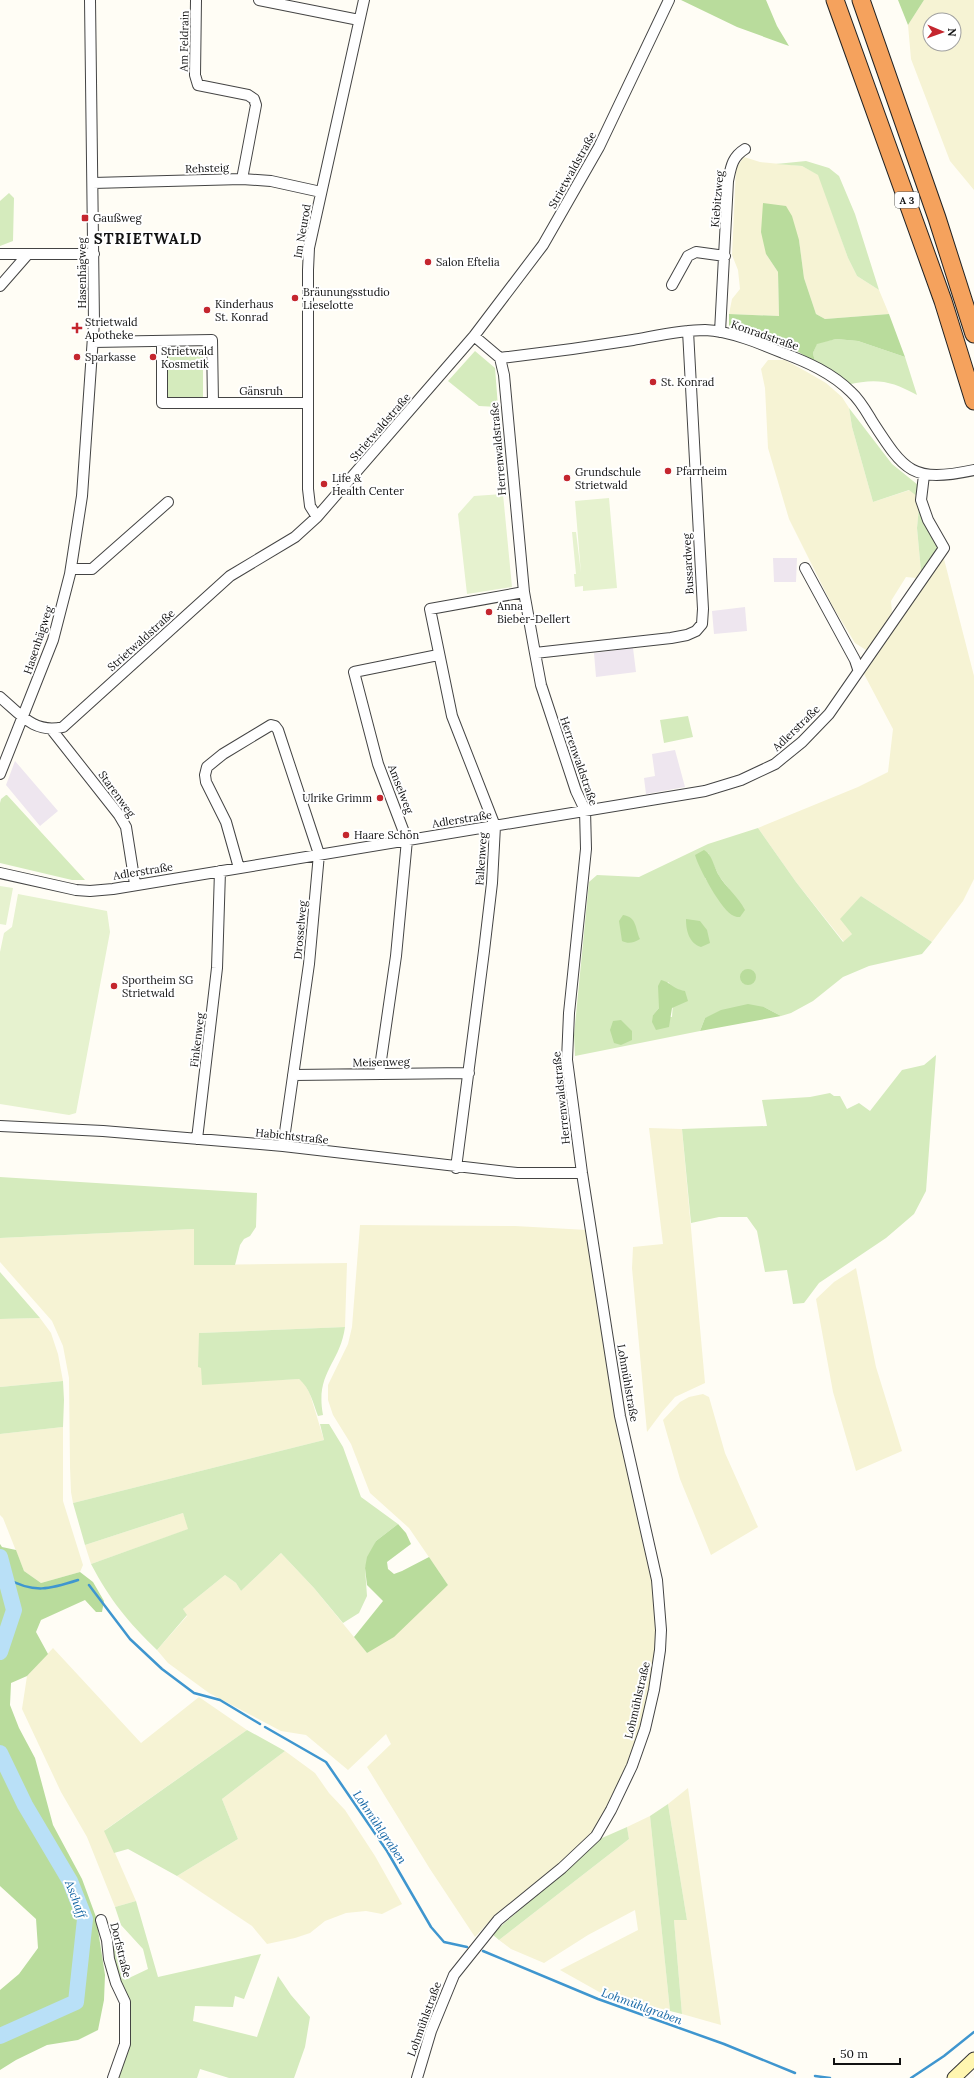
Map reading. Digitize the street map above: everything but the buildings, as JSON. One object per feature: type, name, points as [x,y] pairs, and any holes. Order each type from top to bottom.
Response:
[{"type":"highway","name":"A 3","points":[[835,0],[940,294],[974,402]]},
{"type":"highway","name":"A 3","points":[[861,0],[938,218],[974,334]]},
{"type":"street","name":"Hasenhägweg","points":[[23,717],[53,640],[71,569],[82,496],[93,342],[94,254],[90,0]]},
{"type":"street","name":"Am Feldrain","points":[[196,0],[195,75],[198,85],[248,95],[254,99],[256,105],[242,179]]},
{"type":"street","points":[[259,0],[359,20]]},
{"type":"street","name":"Im Neurod","points":[[317,517],[310,506],[308,489],[309,248],[364,0]]},
{"type":"street","name":"Strietwaldstraße","points":[[52,730],[63,727],[230,576],[295,537],[317,517],[474,336],[543,245],[575,191],[599,147],[669,0]]},
{"type":"street","name":"Kiebitzweg","points":[[720,332],[728,181],[732,163],[737,154],[745,149]]},
{"type":"street","name":"Rehsteig","points":[[93,183],[242,179],[271,181],[322,192]]},
{"type":"street","points":[[672,285],[688,256],[696,252],[725,256]]},
{"type":"street","points":[[0,254],[94,254]]},
{"type":"street","points":[[0,286],[28,254]]},
{"type":"street","name":"Konradstraße","points":[[500,358],[544,353],[688,331],[720,332],[782,352],[810,364],[839,382],[861,404],[895,455],[906,466],[924,475],[952,474],[974,470]]},
{"type":"street","name":"Bussardweg","points":[[535,653],[671,638],[696,631],[702,624],[703,609],[688,331]]},
{"type":"street","points":[[474,336],[500,358]]},
{"type":"street","points":[[93,342],[212,340],[213,403]]},
{"type":"street","name":"Gänsruh","points":[[162,341],[162,404],[308,402]]},
{"type":"street","name":"Herrenwaldstraße","points":[[500,358],[524,592],[541,685],[576,791],[585,810],[586,849],[568,1013],[567,1060],[582,1173],[596,1256]]},
{"type":"street","name":"Adlerstraße","points":[[0,873],[90,891],[220,872],[319,854],[705,791],[741,780],[775,764],[802,742],[829,714],[858,669],[944,548],[928,520],[921,500],[924,475]]},
{"type":"street","points":[[71,569],[92,569],[97,566],[168,502]]},
{"type":"street","points":[[805,568],[855,660],[858,669]]},
{"type":"street","name":"Falkenweg","points":[[456,1168],[492,883],[495,826],[452,716],[438,655],[430,609],[524,592]]},
{"type":"street","name":"Amselweg","points":[[379,1074],[396,956],[407,840],[378,764],[354,672],[438,655]]},
{"type":"street","points":[[0,697],[35,727],[52,730]]},
{"type":"street","points":[[0,774],[23,717]]},
{"type":"street","name":"Drosselweg","points":[[239,868],[226,822],[206,782],[205,775],[207,767],[223,754],[271,725],[275,726],[278,730],[319,854],[309,964],[283,1146]]},
{"type":"street","name":"Starenweg","points":[[52,730],[119,815],[126,827],[135,884]]},
{"type":"street","name":"Finkenweg","points":[[197,1139],[218,968],[220,872]]},
{"type":"street","name":"Meisenweg","points":[[293,1074],[469,1073]]},
{"type":"street","name":"Habichtstraße","points":[[0,1126],[103,1132],[283,1146],[456,1168],[517,1173],[582,1173]]},
{"type":"street","name":"Lohmühlstraße","points":[[417,2078],[441,2002],[458,1969],[498,1920],[562,1868],[596,1836],[611,1810],[632,1766],[645,1729],[654,1690],[661,1630],[657,1580],[620,1416],[596,1256]]},
{"type":"street","name":"Dorfstraße","points":[[101,1920],[109,1959],[116,1983],[125,2002],[125,2044],[113,2078]]},
{"type":"street","points":[[961,2076],[974,2059]]},
{"type":"shaded area","points":[[924,0],[974,0],[974,190],[950,161],[911,59],[908,25]]},
{"type":"shaded area","points":[[744,157],[760,162],[802,166],[819,175],[848,258],[857,276],[879,290],[889,314],[825,319],[816,314],[804,278],[799,240],[766,254],[778,272],[779,316],[729,314],[732,299],[740,289],[738,270],[732,255],[736,168]]},
{"type":"shaded area","points":[[768,360],[785,360],[826,383],[842,397],[849,408],[852,427],[873,502],[910,490],[918,497],[919,507],[917,528],[921,571],[916,578],[906,577],[891,601],[892,612],[871,647],[866,650],[855,643],[833,607],[789,519],[768,448],[765,388],[761,369]]},
{"type":"shaded area","points":[[773,558],[797,558],[796,582],[774,582]]},
{"type":"shaded area","points":[[944,559],[974,676],[974,879],[963,901],[932,942],[861,896],[852,934],[844,942],[796,882],[758,828],[858,787],[888,772],[893,729],[864,674],[939,561]]},
{"type":"shaded area","points":[[745,607],[747,631],[714,634],[712,611]]},
{"type":"shaded area","points":[[633,648],[636,672],[596,677],[594,653]]},
{"type":"shaded area","points":[[675,750],[685,787],[646,794],[644,778],[655,776],[652,754]]},
{"type":"shaded area","points":[[15,761],[58,811],[40,826],[6,785]]},
{"type":"shaded area","points":[[649,1128],[682,1129],[705,1383],[675,1397],[647,1432],[632,1268],[633,1247],[663,1244]]},
{"type":"shaded area","points":[[360,1225],[515,1226],[587,1230],[651,1572],[656,1606],[657,1649],[647,1706],[634,1751],[611,1802],[597,1826],[585,1840],[561,1863],[496,1914],[475,1937],[430,1869],[367,1767],[391,1744],[386,1734],[348,1770],[306,1735],[281,1731],[209,1693],[168,1663],[157,1650],[187,1616],[183,1609],[225,1575],[236,1583],[241,1591],[281,1553],[314,1588],[367,1653],[448,1585],[409,1528],[370,1493],[351,1444],[333,1415],[328,1400],[328,1385],[348,1344],[352,1327]]},
{"type":"shaded area","points":[[194,1229],[194,1265],[347,1263],[345,1327],[199,1333],[278,1380],[299,1379],[304,1383],[310,1394],[324,1440],[73,1503],[70,1467],[69,1378],[63,1346],[52,1321],[0,1262],[0,1238]]},
{"type":"shaded area","points":[[856,1268],[876,1367],[902,1451],[856,1471],[833,1392],[816,1299],[834,1282]]},
{"type":"shaded area","points":[[40,1318],[51,1333],[58,1354],[63,1381],[0,1387],[0,1319]]},
{"type":"shaded area","points":[[703,1394],[709,1397],[725,1453],[758,1527],[711,1555],[680,1479],[663,1420],[680,1402],[689,1397]]},
{"type":"shaded area","points":[[63,1427],[63,1501],[83,1565],[80,1572],[41,1583],[24,1571],[3,1518],[0,1515],[0,1434]]},
{"type":"shaded area","points":[[183,1513],[189,1529],[91,1564],[85,1545]]},
{"type":"shaded area","points":[[53,1648],[141,1743],[199,1697],[247,1730],[105,1830],[136,1901],[115,1907],[87,1837],[61,1792],[22,1709],[27,1676]]},
{"type":"shaded area","points":[[285,1751],[315,1773],[329,1793],[345,1810],[375,1856],[402,1904],[382,1914],[366,1911],[346,1913],[325,1921],[310,1933],[267,1944],[252,1926],[177,1876],[238,1839],[222,1799]]},
{"type":"shaded area","points":[[688,1788],[721,2025],[682,2014],[674,1920],[687,1920],[668,1804]]},
{"type":"shaded area","points":[[650,1816],[670,2011],[601,1993],[560,1970],[638,1930],[635,1910],[588,1935],[544,1963],[511,1949],[499,1940],[629,1839],[627,1827]]},
{"type":"green space","points":[[681,0],[766,0],[777,26],[789,46],[737,27]]},
{"type":"green space","points":[[898,0],[924,0],[908,25]]},
{"type":"green space","points":[[806,161],[829,168],[839,176],[855,214],[879,290],[857,276],[848,258],[818,175],[802,166],[776,164]]},
{"type":"green space","points":[[9,193],[14,198],[13,241],[0,246],[0,201]]},
{"type":"green space","points":[[763,203],[786,206],[792,216],[799,240],[804,278],[816,314],[825,319],[889,314],[905,357],[858,341],[836,339],[817,344],[813,353],[815,362],[787,345],[729,327],[729,314],[779,316],[778,272],[766,254],[761,232]]},
{"type":"green space","points":[[836,339],[858,341],[905,357],[917,395],[884,382],[875,381],[847,385],[815,362],[813,353],[817,343]]},
{"type":"green space","points":[[203,349],[203,398],[167,399],[167,350]]},
{"type":"green space","points":[[475,351],[495,368],[498,407],[479,406],[448,381]]},
{"type":"green space","points":[[849,408],[892,464],[918,485],[918,497],[909,490],[873,502],[852,427]]},
{"type":"green space","points":[[503,494],[512,587],[467,594],[458,514],[474,496]]},
{"type":"green space","points":[[609,498],[617,588],[583,591],[583,586],[575,587],[574,574],[576,574],[572,532],[576,532],[581,573],[575,501]]},
{"type":"green space","points":[[919,507],[938,548],[921,571],[917,528]]},
{"type":"green space","points":[[688,716],[693,737],[664,743],[660,720]]},
{"type":"green space","points":[[6,795],[85,880],[72,880],[0,863],[0,803],[1,799]]},
{"type":"green space","points":[[758,828],[796,882],[843,942],[852,934],[840,919],[861,896],[932,942],[922,954],[869,966],[843,977],[813,1001],[791,1013],[781,1016],[764,1007],[705,1018],[700,1031],[575,1056],[574,1035],[589,882],[597,875],[639,877],[708,844]],"holes":[[[708,853],[719,876],[729,889],[715,893],[705,878]],[[668,982],[674,989],[672,1017],[653,1015],[659,1008],[659,998]]]},
{"type":"green space","points":[[704,850],[711,858],[721,879],[739,900],[745,910],[740,917],[736,917],[729,913],[705,879],[695,855]]},
{"type":"green space","points":[[0,886],[13,888],[6,925],[0,924]]},
{"type":"green space","points":[[18,894],[107,911],[110,932],[76,1113],[69,1115],[0,1104],[0,952],[4,933],[12,927]]},
{"type":"green space","points":[[623,915],[631,918],[635,924],[640,939],[631,943],[622,941],[619,921]]},
{"type":"green space","points":[[686,919],[700,921],[707,930],[710,943],[701,947],[691,940]]},
{"type":"green space","points":[[748,969],[754,971],[756,977],[754,983],[748,985],[742,983],[740,977],[742,971]]},
{"type":"green space","points":[[661,980],[685,991],[688,1001],[672,1008],[669,1027],[656,1030],[652,1022],[653,1015],[659,1008],[658,986]]},
{"type":"green space","points":[[748,1004],[764,1007],[781,1016],[700,1031],[705,1018],[721,1010]]},
{"type":"green space","points":[[621,1020],[632,1031],[632,1040],[621,1045],[614,1043],[610,1030],[613,1021]]},
{"type":"green space","points":[[936,1055],[926,1191],[914,1214],[886,1238],[819,1283],[804,1303],[793,1304],[787,1270],[765,1272],[757,1231],[747,1217],[719,1217],[691,1223],[682,1129],[767,1126],[762,1100],[810,1097],[830,1093],[834,1096],[840,1096],[847,1109],[859,1103],[870,1111],[902,1070],[924,1065]]},
{"type":"green space","points":[[0,1177],[257,1193],[256,1227],[250,1236],[244,1239],[240,1245],[235,1265],[194,1265],[194,1229],[0,1238]]},
{"type":"green space","points":[[0,1272],[40,1318],[0,1319]]},
{"type":"green space","points":[[345,1327],[342,1340],[322,1388],[321,1400],[323,1415],[318,1416],[309,1391],[299,1379],[202,1385],[201,1368],[198,1367],[199,1333]]},
{"type":"green space","points":[[63,1381],[63,1427],[0,1434],[0,1387]]},
{"type":"green space","points":[[320,1424],[329,1424],[343,1447],[361,1497],[398,1524],[376,1541],[365,1568],[367,1596],[359,1613],[343,1623],[314,1588],[281,1553],[241,1591],[236,1583],[225,1575],[183,1609],[187,1615],[157,1650],[120,1610],[105,1589],[91,1564],[188,1529],[183,1513],[85,1545],[73,1503],[324,1440]]},
{"type":"green space","points":[[398,1524],[406,1533],[411,1544],[387,1562],[388,1569],[394,1574],[429,1557],[448,1585],[394,1637],[367,1653],[354,1637],[383,1601],[367,1585],[365,1568],[367,1557],[376,1541]]},
{"type":"green space","points":[[0,1544],[2,1547],[16,1550],[24,1571],[41,1583],[80,1572],[93,1582],[104,1601],[102,1612],[96,1612],[85,1600],[41,1620],[36,1632],[48,1654],[27,1676],[11,1683],[10,1705],[19,1728],[35,1758],[53,1825],[82,1879],[96,1917],[105,1975],[104,2000],[98,2030],[78,2040],[47,2045],[16,2060],[0,2070],[0,1990],[19,1974],[38,1948],[36,1919],[0,1886]]},
{"type":"green space","points":[[247,1730],[285,1751],[222,1799],[238,1839],[177,1876],[128,1849],[114,1853],[104,1831]]},
{"type":"green space","points":[[668,1804],[687,1920],[674,1920],[682,2014],[670,2011],[650,1816]]},
{"type":"green space","points":[[627,1827],[629,1839],[499,1940],[492,1934],[602,1838]]},
{"type":"green space","points":[[136,1901],[158,1977],[261,1954],[244,1999],[235,1996],[233,2007],[195,2006],[193,2021],[257,2037],[278,1976],[291,1995],[310,2017],[305,2047],[294,2078],[229,2078],[200,2069],[197,2078],[117,2078],[128,2044],[112,1959],[112,1943],[129,1978],[148,1969],[143,1949],[121,1925],[115,1907]]},
{"type":"waterway","name":"Aschaff","points":[[0,1557],[14,1610],[0,1652]]},
{"type":"waterway","name":"Lohmühlgraben","points":[[6,1578],[16,1583],[34,1588],[50,1588],[78,1580]]},
{"type":"waterway","name":"Lohmühlgraben","points":[[89,1585],[130,1639],[162,1669],[194,1693],[220,1700],[260,1724]]},
{"type":"waterway","name":"Lohmühlgraben","points":[[265,1727],[326,1762],[387,1851],[431,1927],[444,1942],[467,1947]]},
{"type":"waterway","name":"Aschaff","points":[[0,1753],[25,1805],[70,1881],[85,1919],[76,2002],[0,2036]]},
{"type":"waterway","name":"Lohmühlgraben","points":[[483,1951],[598,1999],[724,2044],[795,2073]]},
{"type":"waterway","points":[[911,2078],[944,2056],[974,2032]]},
{"type":"waterway","name":"Lohmühlgraben","points":[[815,2076],[830,2078]]},
{"type":"place","name":"Gaußweg","points":[[85,218]]},
{"type":"place","name":"Salon Eftelia","points":[[428,262]]},
{"type":"place","name":"Bräunungsstudio Lieselotte","points":[[295,298]]},
{"type":"place","name":"Kinderhaus St. Konrad","points":[[207,310]]},
{"type":"place","name":"Strietwald Apotheke","points":[[77,328]]},
{"type":"place","name":"Sparkasse","points":[[77,357]]},
{"type":"place","name":"Strietwald Kosmetik","points":[[153,357]]},
{"type":"place","name":"St. Konrad","points":[[653,382]]},
{"type":"place","name":"Pfarrheim","points":[[668,471]]},
{"type":"place","name":"Grundschule Strietwald","points":[[567,478]]},
{"type":"place","name":"Life & Health Center","points":[[324,484]]},
{"type":"place","name":"Anna Bieber-Dellert","points":[[489,612]]},
{"type":"place","name":"Ulrike Grimm","points":[[380,798]]},
{"type":"place","name":"Haare Schön","points":[[346,835]]},
{"type":"place","name":"Sportheim SG Strietwald","points":[[114,986]]},
{"type":"district","name":"STRIETWALD","points":[[148,238]]}]
